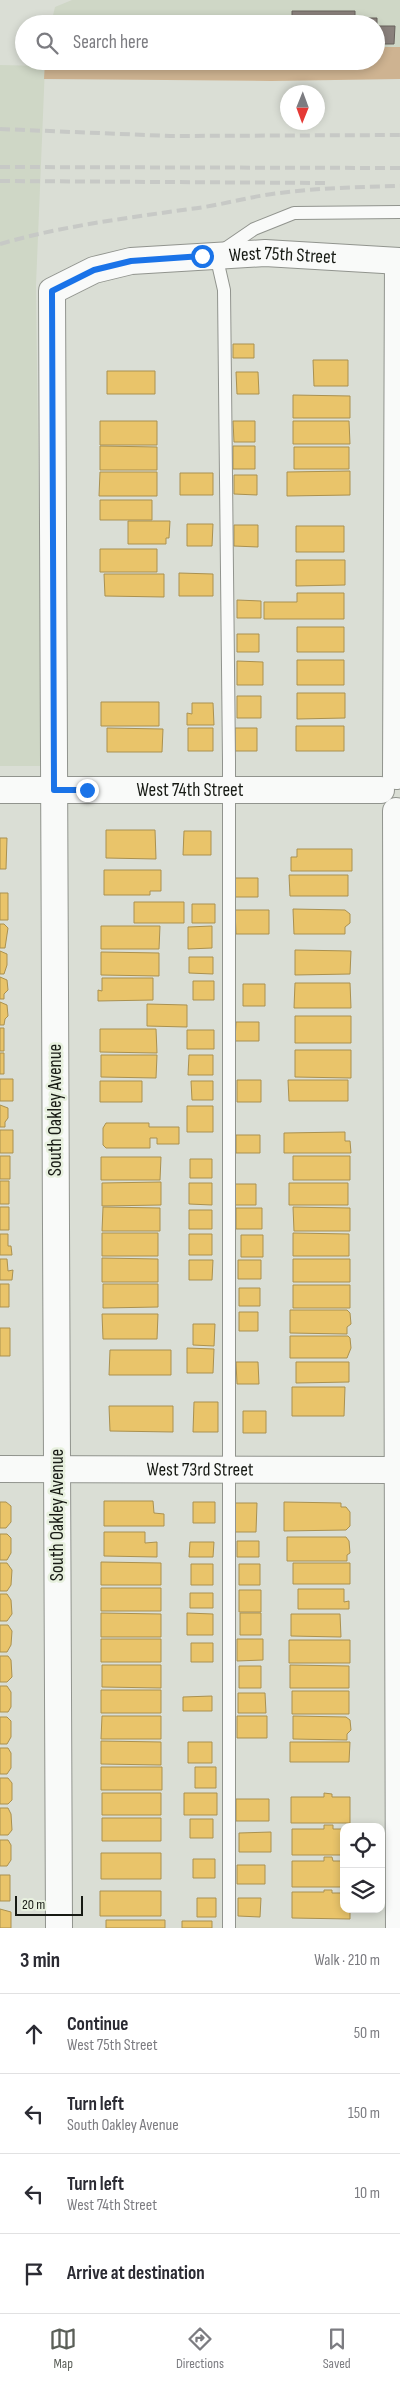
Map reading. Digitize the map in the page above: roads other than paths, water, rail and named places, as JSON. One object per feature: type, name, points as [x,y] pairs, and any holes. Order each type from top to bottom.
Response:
[{"type":"street","name":"West 75th Street","points":[[52,291],[94,270],[131,261],[265,253],[399,261]]},
{"type":"street","points":[[399,261],[392,781],[385,806],[398,811],[399,1928]]},
{"type":"street","name":"South Oakley Avenue","points":[[52,291],[59,1928]]},
{"type":"street","name":"West 74th Street","points":[[0,790],[229,790],[392,781]]},
{"type":"street","name":"West 73rd Street","points":[[0,1469],[399,1470]]},
{"type":"lane","points":[[229,1928],[229,790],[224,290],[216,255],[254,229],[294,213],[400,212]]},
{"type":"railway","points":[[0,129],[170,136],[400,135]]},
{"type":"railway","points":[[0,167],[400,168]]},
{"type":"railway","points":[[0,181],[327,183]]},
{"type":"railway","points":[[0,244],[70,227],[200,208],[272,194],[320,189],[400,186]]}]
